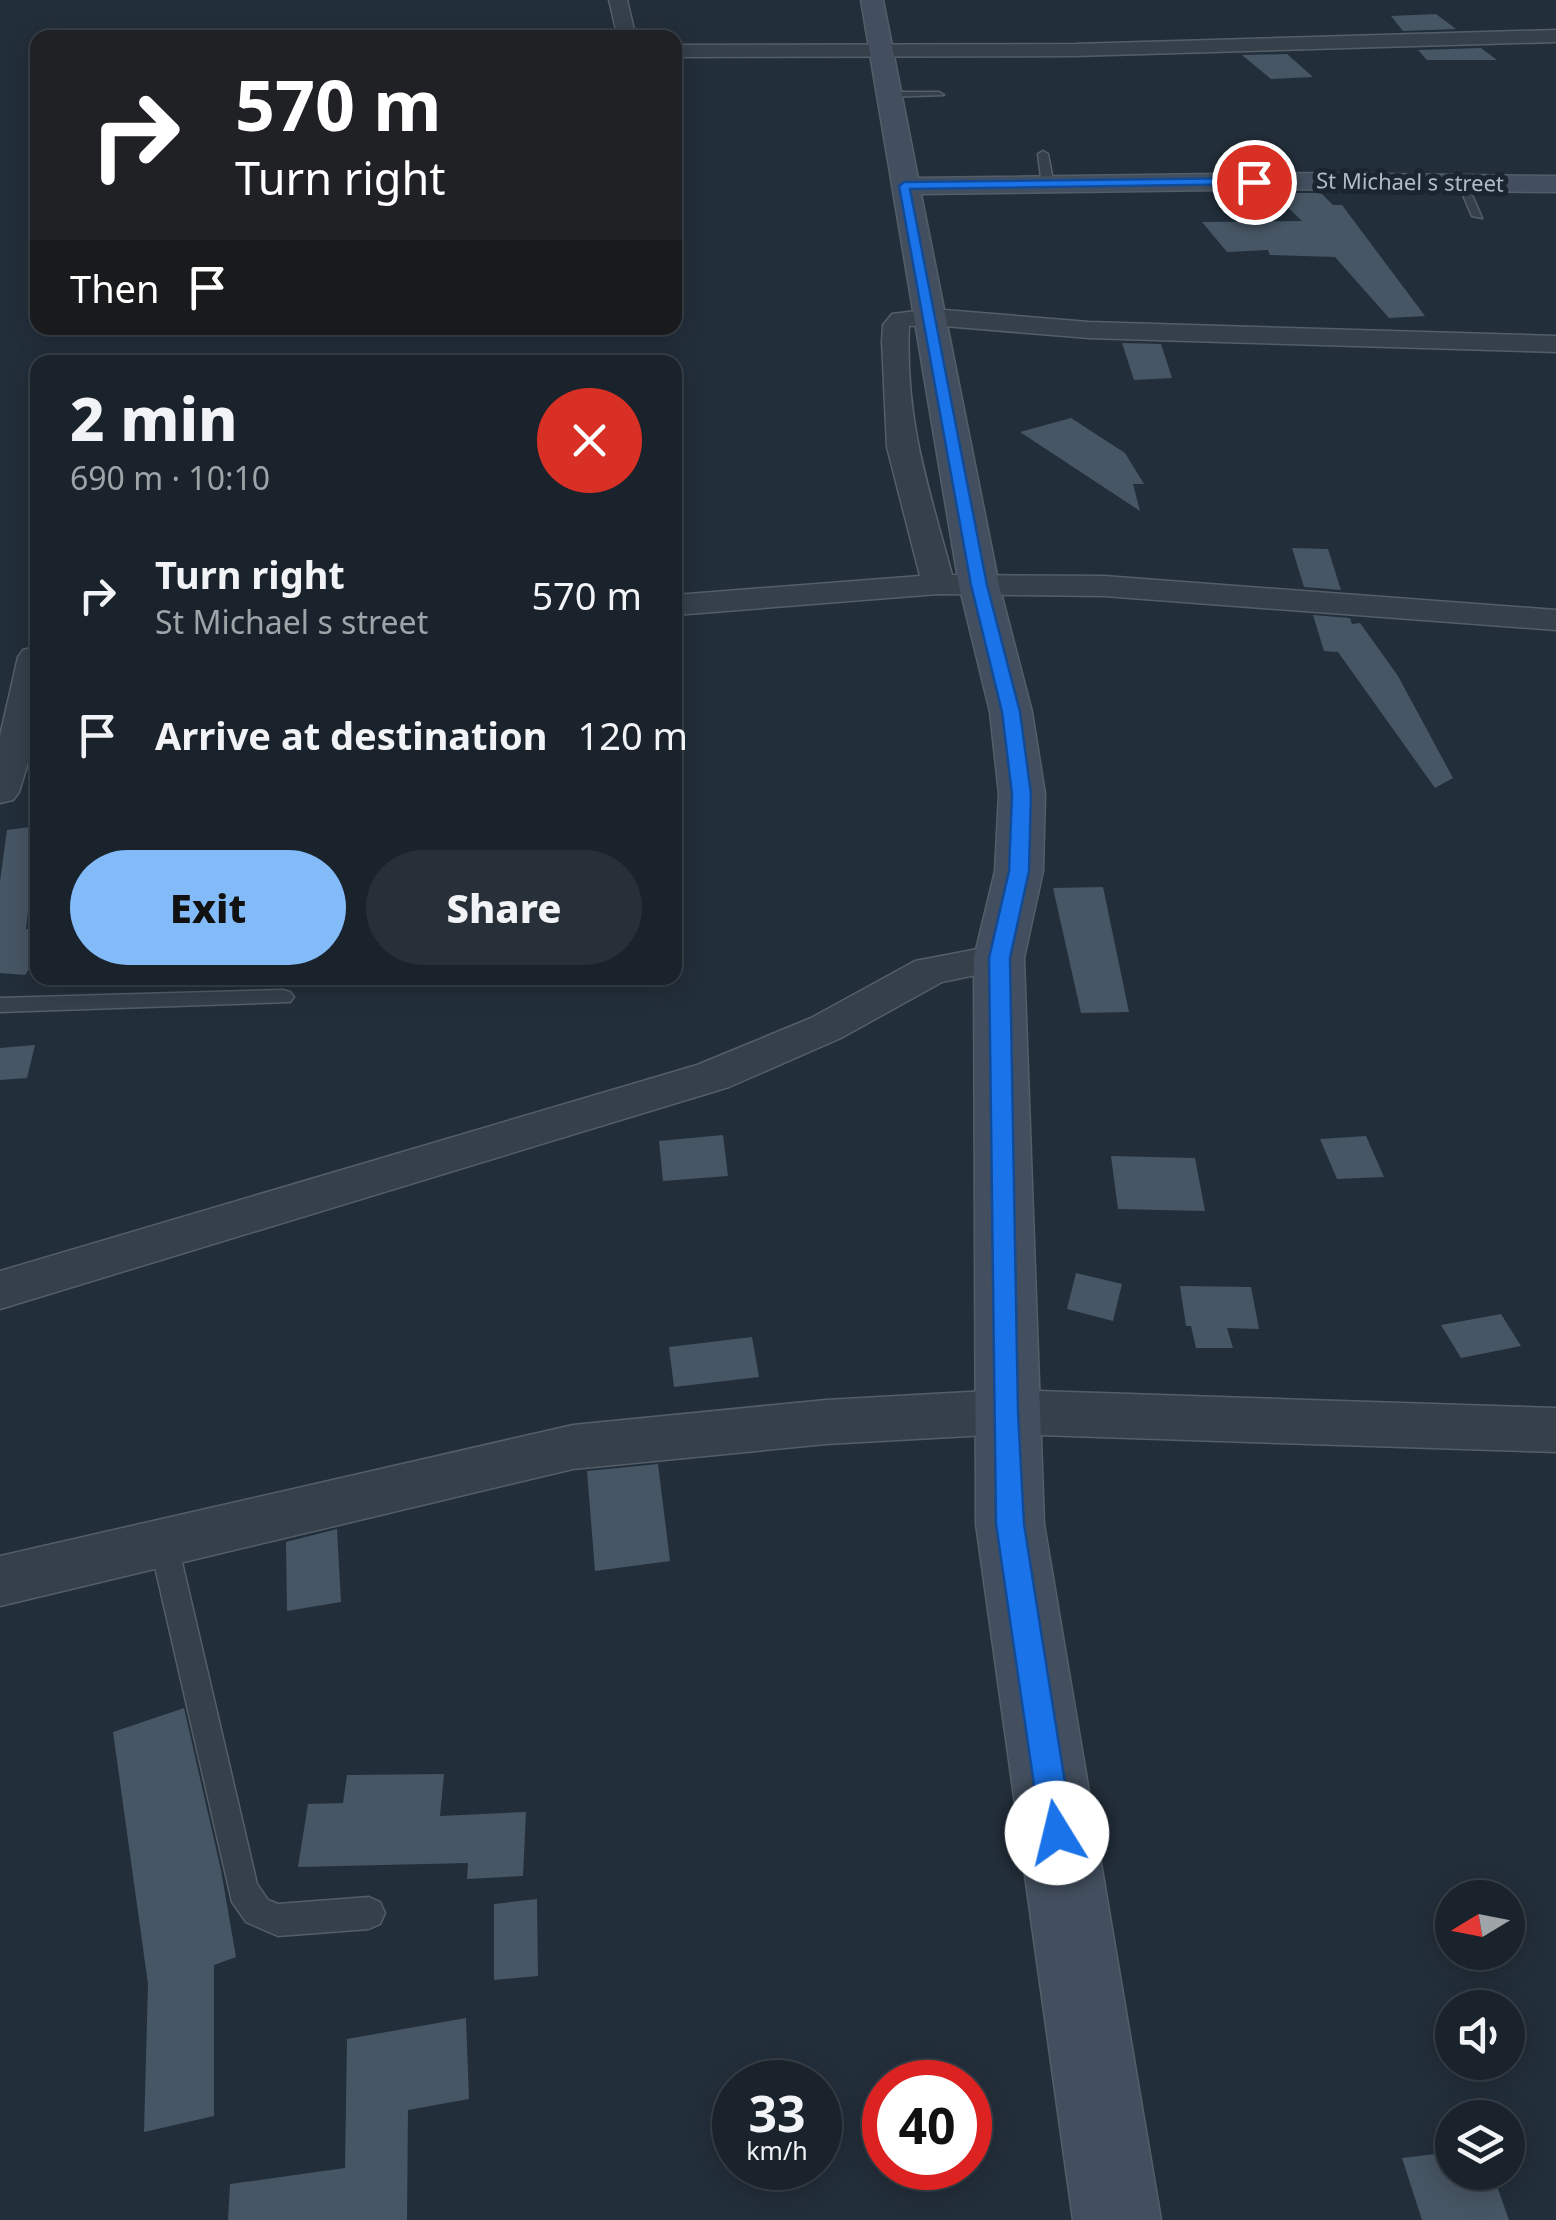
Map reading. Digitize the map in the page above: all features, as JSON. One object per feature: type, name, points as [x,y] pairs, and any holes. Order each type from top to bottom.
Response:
[{"type":"street","points":[[618,0],[625,30]]},
{"type":"street","points":[[682,51],[887,57],[1556,36]]},
{"type":"street","points":[[887,57],[956,584],[1011,712],[1022,794],[1019,871],[999,958],[1010,1524],[1116,2220]]},
{"type":"street","name":"St Michael s street","points":[[904,186],[1460,181],[1556,184]]},
{"type":"street","points":[[921,317],[1089,330],[1556,344]]},
{"type":"street","points":[[682,604],[956,584],[1104,586],[1556,620]]},
{"type":"street","points":[[0,792],[22,723],[24,656]]},
{"type":"street","points":[[0,1290],[712,1076],[826,1028],[930,970],[999,958]]},
{"type":"street","points":[[0,1582],[573,1447],[826,1422],[1005,1412],[1556,1430]]},
{"type":"lane","points":[[1044,154],[1048,186]]},
{"type":"lane","points":[[1460,181],[1478,216]]},
{"type":"lane","points":[[0,1005],[282,997]]},
{"type":"lane","points":[[164,1545],[243,1891],[258,1911],[278,1920],[369,1912]]},
{"type":"building","points":[[1436,14],[1456,29],[1403,31],[1391,16]]},
{"type":"building","points":[[1481,48],[1497,60],[1427,60],[1418,50]]},
{"type":"building","points":[[1287,54],[1313,77],[1271,79],[1242,55]]},
{"type":"building","points":[[1273,193],[1321,193],[1333,205],[1342,205],[1425,316],[1389,318],[1335,257],[1270,255],[1268,250],[1227,252],[1202,222],[1302,221]]},
{"type":"building","points":[[1122,343],[1161,344],[1172,378],[1134,380]]},
{"type":"building","points":[[1071,418],[1125,453],[1144,484],[1133,484],[1140,511],[1020,432]]},
{"type":"building","points":[[1292,548],[1328,549],[1341,590],[1304,587]]},
{"type":"building","points":[[1313,615],[1350,618],[1352,624],[1360,623],[1398,676],[1453,778],[1435,788],[1338,652],[1324,651]]},
{"type":"building","points":[[30,827],[26,929],[30,929],[30,968],[25,975],[0,973],[0,881],[7,830]]},
{"type":"building","points":[[1103,887],[1129,1012],[1081,1013],[1053,888]]},
{"type":"building","points":[[35,1045],[27,1078],[0,1080],[0,1048]]},
{"type":"building","points":[[723,1135],[728,1176],[663,1181],[659,1141]]},
{"type":"building","points":[[1366,1136],[1384,1177],[1337,1179],[1320,1139]]},
{"type":"building","points":[[1111,1156],[1195,1158],[1205,1211],[1118,1209]]},
{"type":"building","points":[[1076,1273],[1122,1284],[1113,1321],[1067,1309]]},
{"type":"building","points":[[1180,1286],[1251,1287],[1259,1329],[1227,1328],[1233,1348],[1196,1348],[1191,1326],[1186,1326]]},
{"type":"building","points":[[1501,1314],[1521,1346],[1461,1358],[1441,1325]]},
{"type":"building","points":[[752,1337],[759,1377],[674,1387],[669,1347]]},
{"type":"building","points":[[658,1464],[670,1561],[595,1571],[587,1471]]},
{"type":"building","points":[[337,1529],[341,1602],[287,1611],[286,1542]]},
{"type":"building","points":[[184,1708],[221,1870],[236,1957],[214,1965],[214,2116],[144,2132],[148,1984],[113,1732]]},
{"type":"building","points":[[444,1774],[440,1816],[526,1812],[523,1876],[467,1879],[468,1863],[298,1867],[308,1804],[343,1803],[347,1775]]},
{"type":"building","points":[[537,1899],[538,1976],[494,1980],[494,1904]]},
{"type":"building","points":[[466,2018],[469,2099],[408,2110],[407,2220],[228,2220],[230,2184],[345,2168],[347,2039]]},
{"type":"building","points":[[1435,2154],[1435,2190],[1498,2190],[1509,2220],[1422,2220],[1402,2158]]},
{"type":"route","points":[[1057,1833],[1010,1524],[1005,1412],[999,958],[1019,871],[1022,794],[1011,712],[979,585],[932,317],[904,186],[1254,182]]}]
